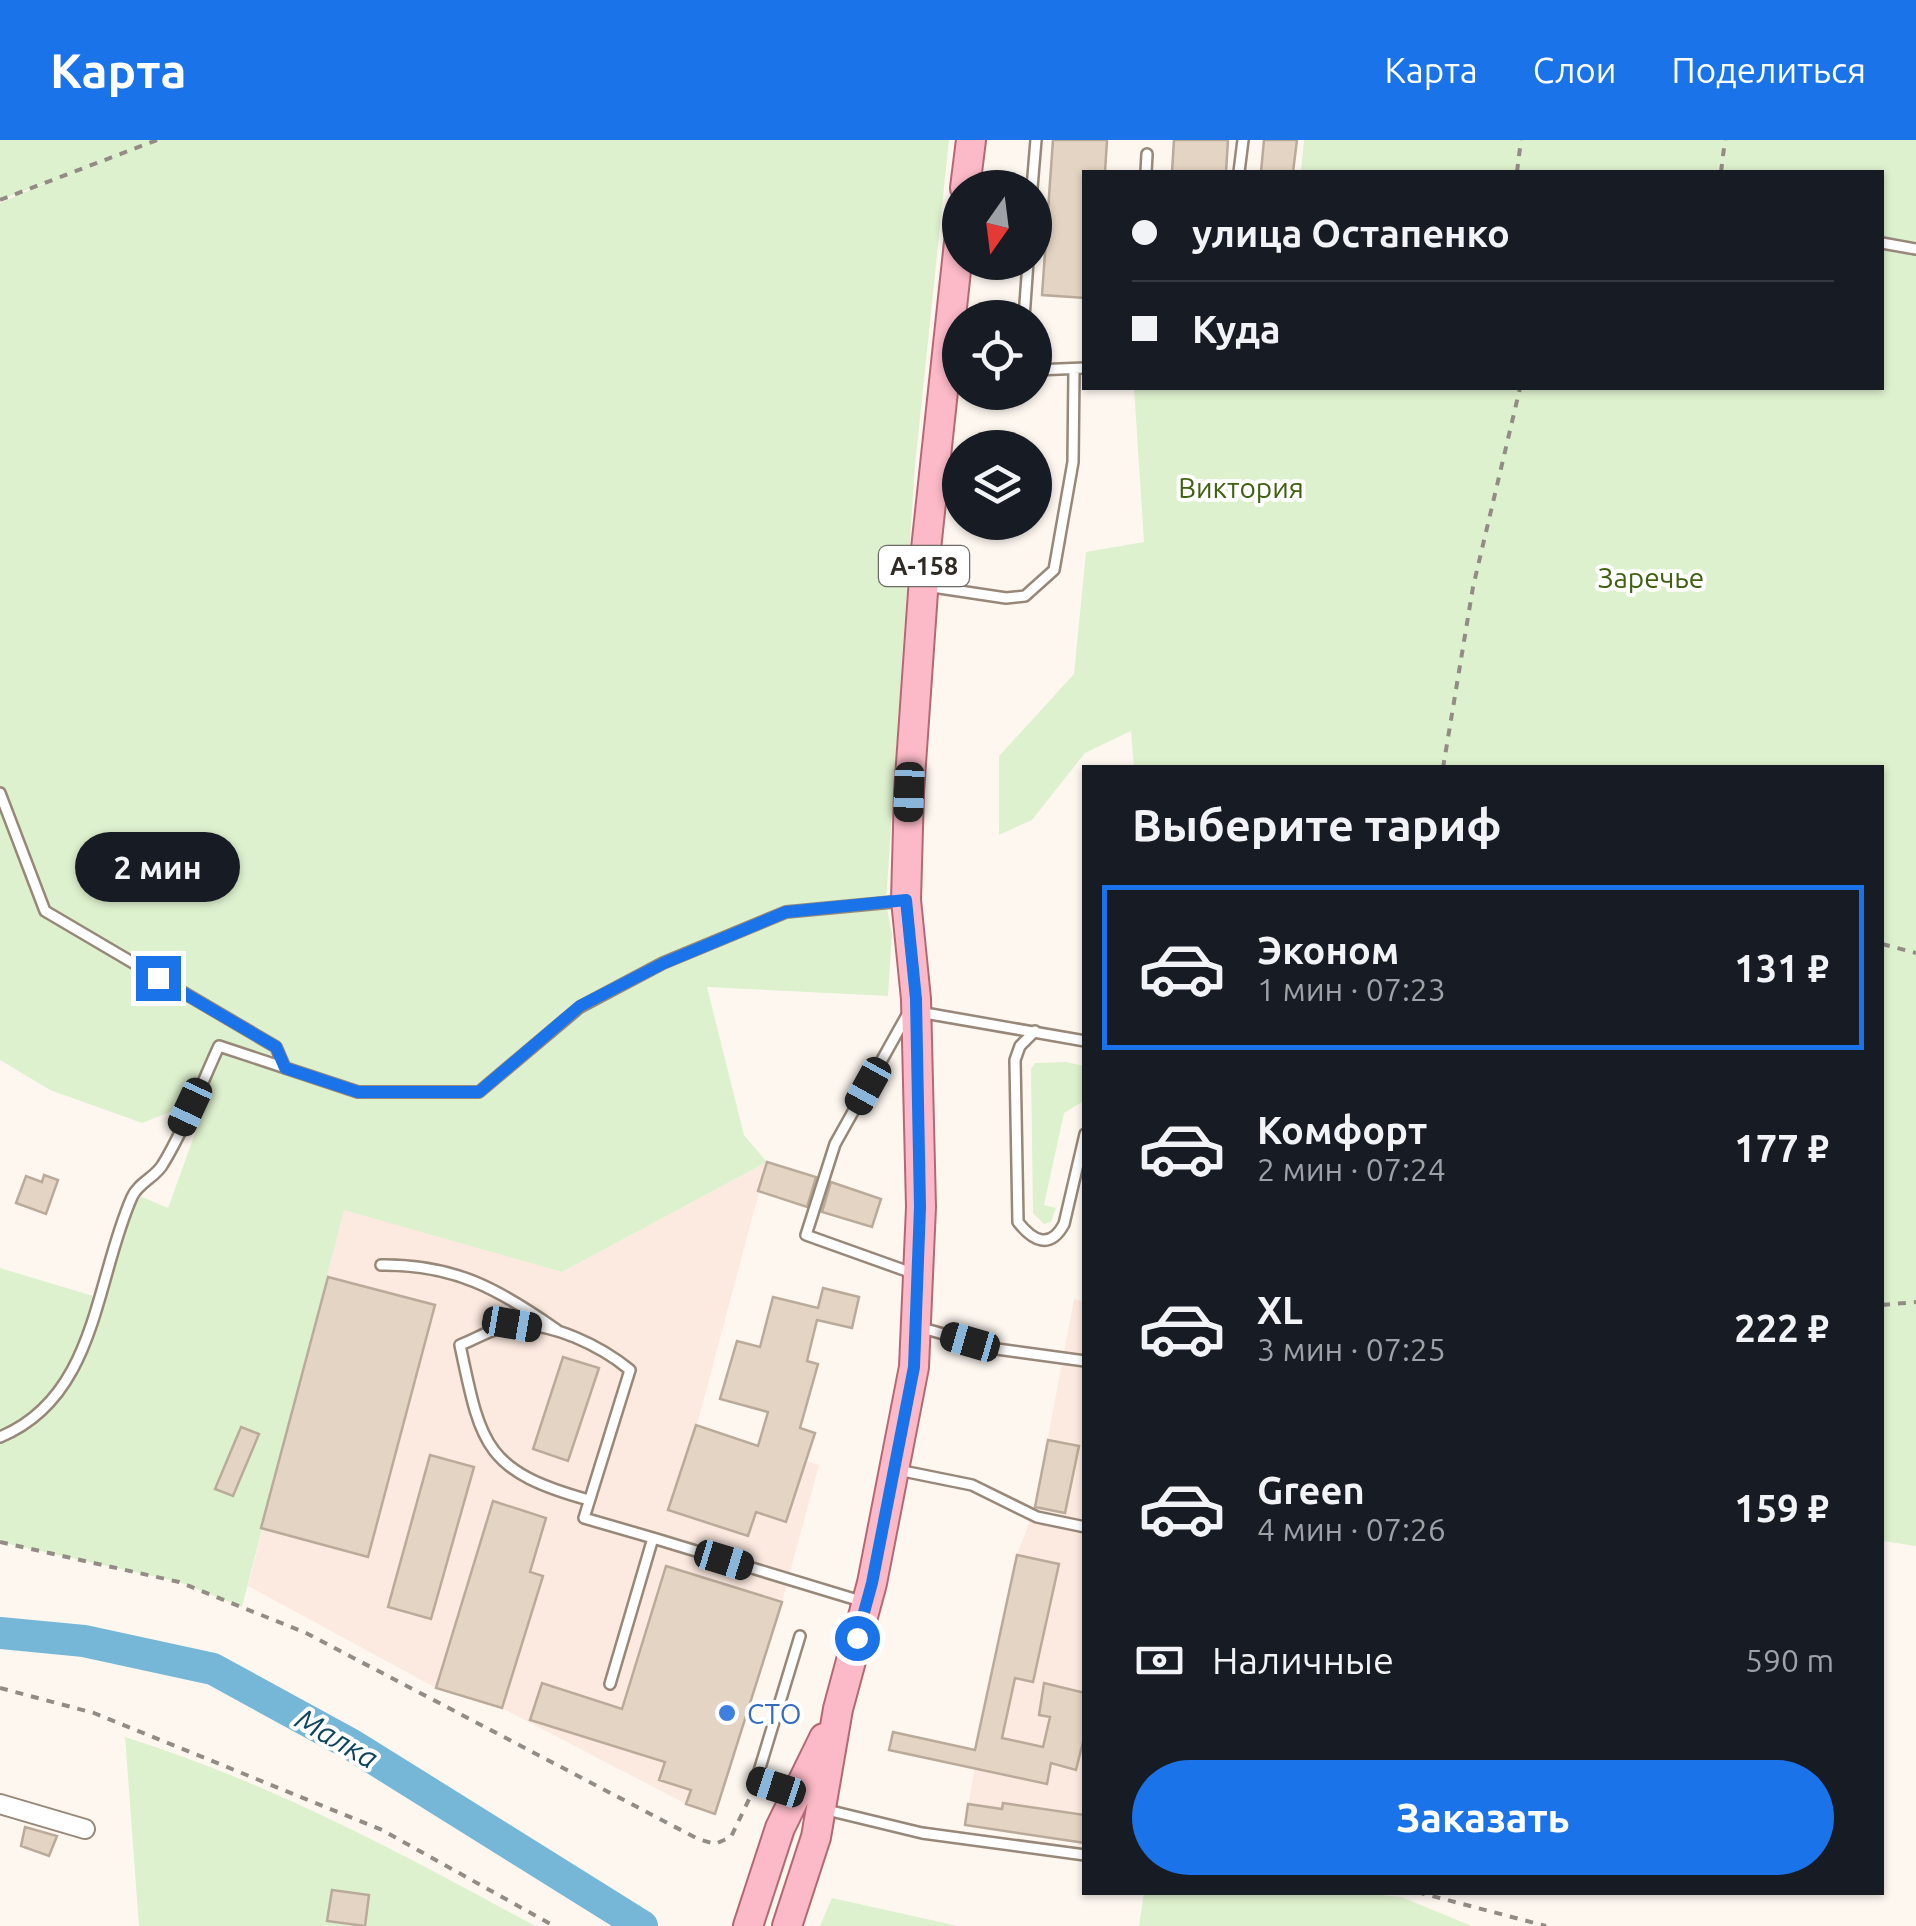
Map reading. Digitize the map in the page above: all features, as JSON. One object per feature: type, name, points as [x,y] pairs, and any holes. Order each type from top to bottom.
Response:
[{"type":"main road","points":[[967,170],[971,140]]},
{"type":"main road","name":"А-158","points":[[788,1926],[816,1837],[838,1709],[867,1602],[914,1367],[918,1275],[916,1005],[906,900],[923,586],[947,410]]},
{"type":"main road","name":"А-158","points":[[748,1926],[780,1828],[838,1709]]},
{"type":"street","points":[[0,1804],[85,1830]]},
{"type":"lane","points":[[1034,170],[1036,140]]},
{"type":"lane","points":[[1240,170],[1243,140]]},
{"type":"lane","points":[[1146,170],[1147,154]]},
{"type":"lane","points":[[1884,244],[1916,249]]},
{"type":"lane","points":[[1052,371],[1082,369]]},
{"type":"lane","points":[[923,586],[1006,598],[1025,596],[1054,570],[1073,462],[1074,372]]},
{"type":"lane","points":[[0,794],[45,911],[276,1047],[285,1068]]},
{"type":"lane","points":[[0,1437],[38,1416],[70,1376],[88,1337],[133,1193],[162,1168],[219,1046],[358,1092],[479,1092],[580,1006],[664,963],[786,912],[906,900]]},
{"type":"lane","points":[[918,1275],[806,1235],[836,1144],[916,1005],[1082,1039]]},
{"type":"lane","points":[[1036,1031],[1020,1046],[1014,1060],[1018,1222],[1031,1238],[1046,1242],[1057,1238],[1064,1224],[1082,1147]]},
{"type":"lane","points":[[381,1264],[422,1264],[480,1282],[562,1333],[609,1352],[630,1370],[584,1518],[867,1602]]},
{"type":"lane","points":[[562,1333],[512,1324],[460,1345],[474,1412],[491,1451],[525,1478],[589,1500]]},
{"type":"lane","points":[[915,1326],[997,1350],[1082,1361]]},
{"type":"lane","points":[[894,1469],[972,1485],[1037,1516],[1082,1526]]},
{"type":"lane","points":[[610,1684],[653,1538]]},
{"type":"lane","points":[[797,1794],[756,1781],[800,1636]]},
{"type":"lane","points":[[821,1809],[922,1833],[1082,1855]]},
{"type":"path","points":[[0,200],[157,140]]},
{"type":"path","points":[[1518,170],[1521,140]]},
{"type":"path","points":[[1721,170],[1726,140]]},
{"type":"path","points":[[1443,765],[1473,587],[1520,390]]},
{"type":"path","points":[[1884,945],[1916,953]]},
{"type":"path","points":[[1884,1305],[1916,1302]]},
{"type":"path","points":[[0,1542],[178,1582],[306,1633],[698,1840],[715,1844],[731,1837],[756,1781]]},
{"type":"path","points":[[0,1688],[94,1713],[382,1830],[554,1926]]},
{"type":"path","points":[[1428,1895],[1546,1926]]},
{"type":"shaded area","points":[[767,1162],[697,1425],[819,1465],[782,1602],[715,1814],[686,1804],[502,1708],[436,1688],[248,1586],[344,1209],[562,1272]]},
{"type":"shaded area","points":[[1074,1299],[1082,1301],[1082,1843],[965,1825],[991,1672],[1017,1555],[1035,1507]]},
{"type":"green space","points":[[0,140],[949,140],[946,170],[942,170],[942,207],[915,466],[886,903],[892,934],[888,996],[707,987],[744,1135],[767,1162],[562,1272],[344,1210],[242,1607],[179,1582],[0,1542],[0,1268],[100,1298],[133,1193],[168,1208],[207,1100],[212,1096],[142,1123],[50,1090],[0,1060],[0,203],[55,179],[0,200]]},
{"type":"green space","name":"Заречье","points":[[1304,140],[1916,140],[1916,1546],[1884,1541],[1884,765],[1134,765],[1131,731],[1085,753],[1032,820],[999,835],[999,756],[1074,674],[1086,552],[1144,542],[1134,390],[1884,390],[1884,170],[1301,170]]},
{"type":"green space","points":[[1035,1063],[1082,1065],[1082,1102],[1064,1113],[1044,1205],[1056,1208],[1051,1222],[1044,1224],[1033,1213],[1031,1069]]},
{"type":"green space","points":[[125,1737],[283,1798],[385,1846],[535,1926],[139,1926]]},
{"type":"green space","points":[[1144,1895],[1380,1895],[1401,1897],[1472,1926],[1139,1926]]},
{"type":"green space","points":[[832,1898],[958,1926],[820,1926]]},
{"type":"building","points":[[1053,140],[1107,140],[1105,170],[1082,170],[1082,298],[1042,295],[1043,280],[1052,280]]},
{"type":"building","points":[[1174,140],[1228,140],[1226,170],[1172,170]]},
{"type":"building","points":[[1264,140],[1297,140],[1293,170],[1261,170]]},
{"type":"building","points":[[767,1162],[816,1177],[807,1207],[758,1191]]},
{"type":"building","points":[[44,1175],[58,1180],[46,1214],[16,1203],[26,1176],[42,1182]]},
{"type":"building","points":[[831,1182],[881,1199],[872,1227],[822,1212]]},
{"type":"building","points":[[328,1277],[435,1305],[368,1557],[261,1528]]},
{"type":"building","points":[[823,1288],[859,1297],[852,1328],[817,1320],[807,1361],[818,1364],[800,1428],[815,1433],[786,1522],[756,1512],[748,1536],[668,1510],[696,1425],[758,1446],[768,1412],[720,1399],[737,1341],[760,1347],[773,1297],[818,1308]]},
{"type":"building","points":[[563,1357],[599,1368],[568,1461],[533,1449]]},
{"type":"building","points":[[241,1427],[259,1434],[233,1496],[215,1489]]},
{"type":"building","points":[[1048,1440],[1079,1446],[1065,1513],[1035,1507]]},
{"type":"building","points":[[430,1455],[474,1467],[431,1619],[388,1607]]},
{"type":"building","points":[[493,1501],[546,1518],[530,1572],[543,1576],[502,1708],[436,1688]]},
{"type":"building","points":[[1017,1555],[1059,1564],[1033,1682],[1015,1678],[1002,1738],[1043,1747],[1050,1717],[1039,1715],[1044,1683],[1082,1692],[1082,1746],[1076,1770],[1051,1763],[1047,1784],[889,1750],[893,1732],[975,1750]]},
{"type":"building","points":[[666,1566],[782,1602],[715,1814],[686,1804],[691,1790],[659,1780],[665,1762],[530,1720],[542,1683],[622,1709]]},
{"type":"building","points":[[1003,1803],[1082,1815],[1082,1843],[965,1825],[968,1804],[1002,1809]]},
{"type":"building","points":[[25,1827],[57,1836],[49,1856],[21,1846]]},
{"type":"building","points":[[332,1890],[369,1895],[365,1926],[327,1921]]},
{"type":"waterway","name":"Малка","points":[[0,1633],[84,1641],[213,1669],[352,1745],[642,1926]]},
{"type":"place","name":"СТО","points":[[727,1713]]},
{"type":"route","points":[[158,978],[276,1047],[285,1068],[358,1092],[479,1092],[580,1006],[664,963],[786,912],[906,900],[916,999],[920,1207],[914,1367],[872,1583],[857,1638]]},
{"type":"park label","name":"Виктория","points":[[1241,487]]}]
